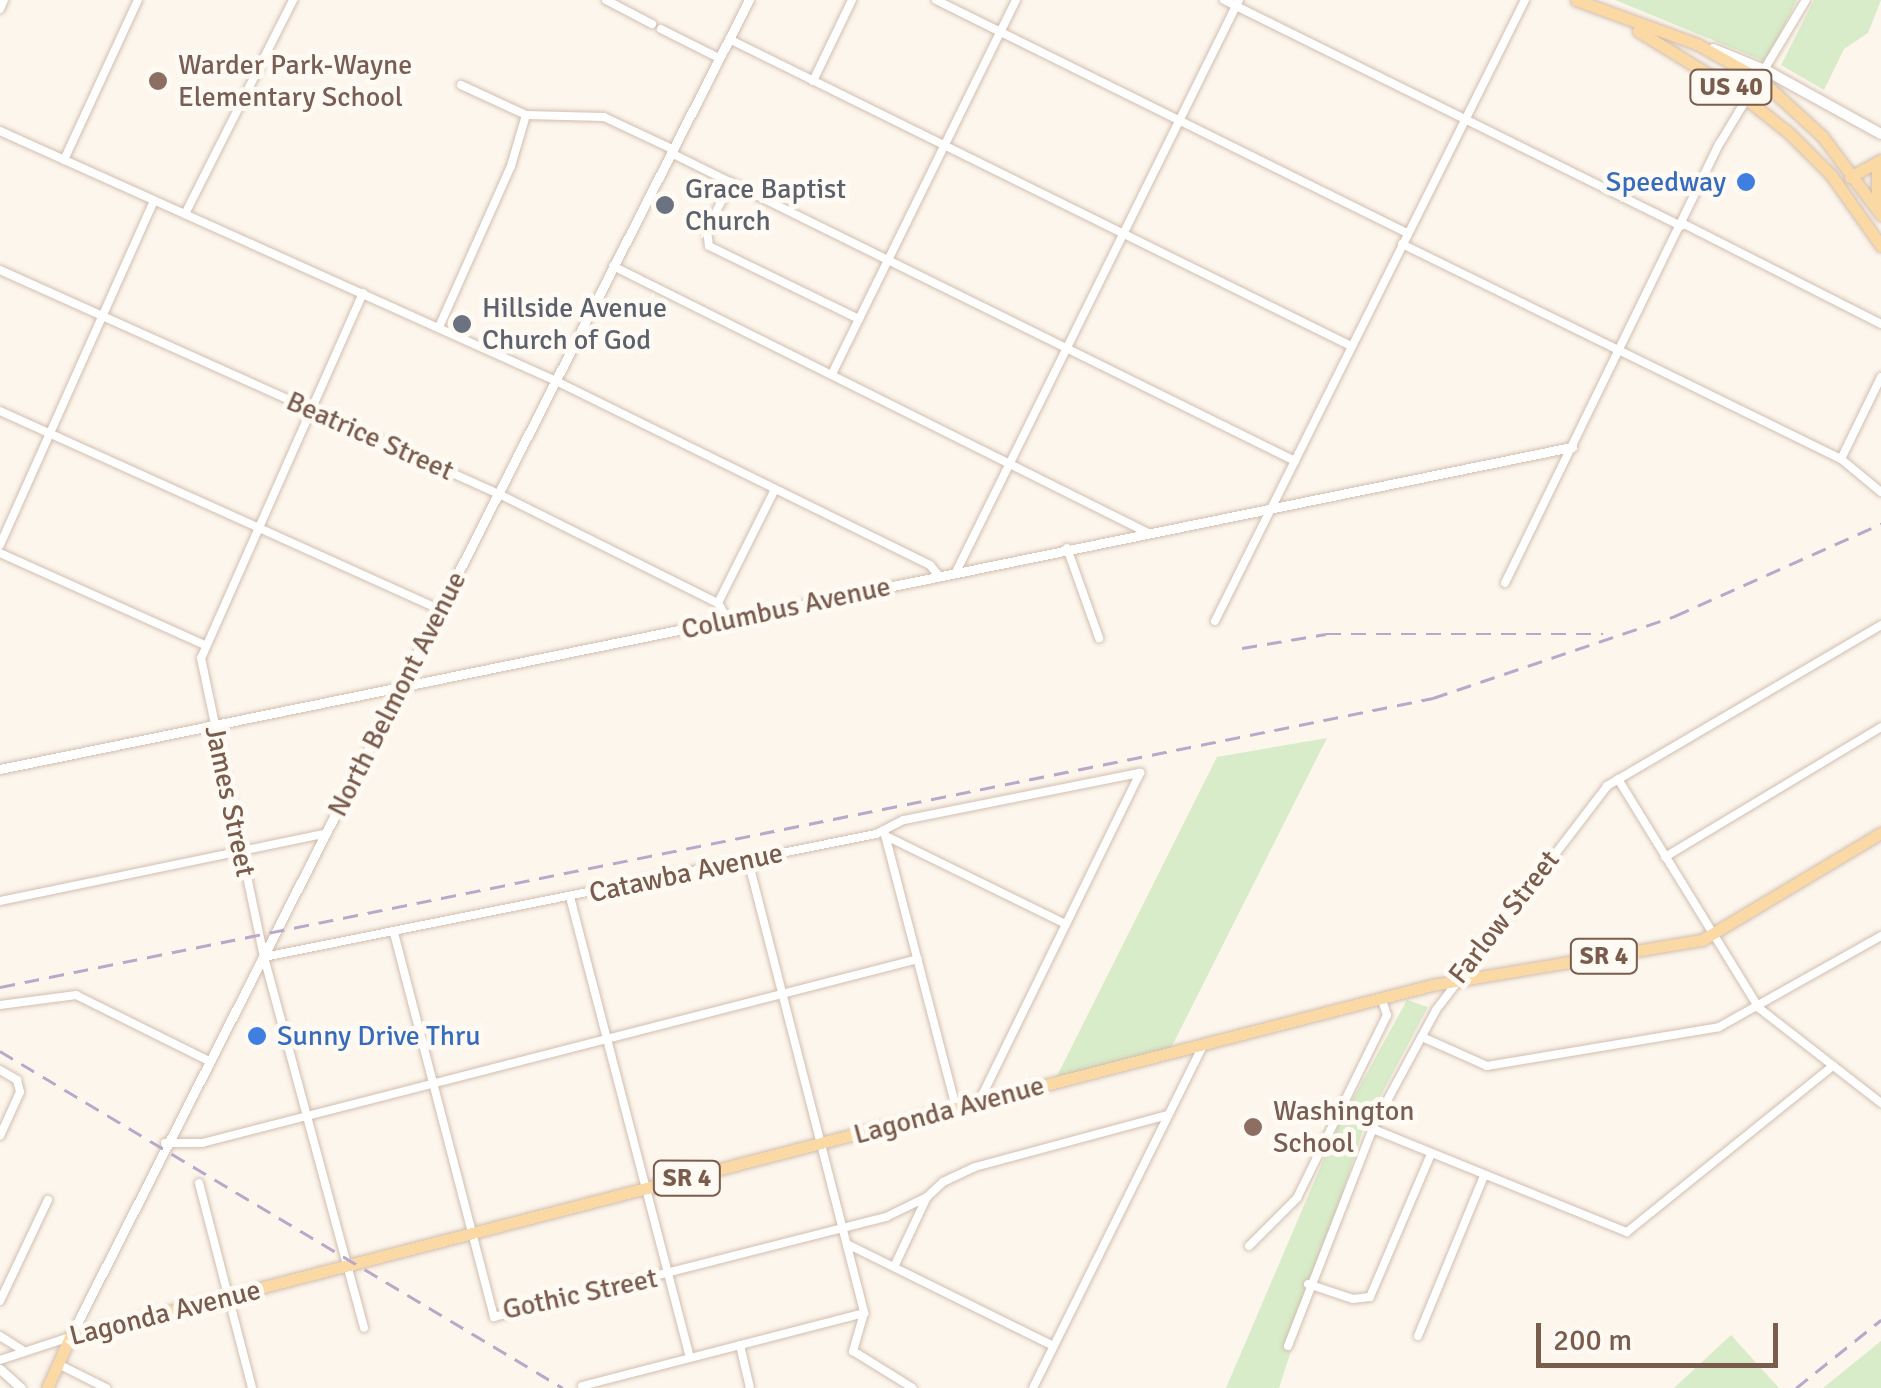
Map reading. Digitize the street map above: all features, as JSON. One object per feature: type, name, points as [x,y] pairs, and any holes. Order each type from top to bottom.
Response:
[{"type":"main road","name":"US 40","points":[[1576,0],[1617,19],[1747,98],[1831,174],[1881,246]]},
{"type":"main road","name":"US 40","points":[[1617,19],[1697,44],[1764,76],[1822,136],[1879,212]]},
{"type":"main road","points":[[1764,76],[1881,134]]},
{"type":"main road","points":[[1831,174],[1856,178],[1879,163]]},
{"type":"main road","points":[[1879,163],[1879,212]]},
{"type":"main road","name":"Lagonda Avenue","points":[[70,1338],[1382,998],[1712,934],[1881,833]]},
{"type":"main road","name":"North Belmont Avenue","points":[[47,1388],[70,1338]]},
{"type":"street","points":[[0,8],[4,0]]},
{"type":"street","points":[[64,160],[138,0]]},
{"type":"street","points":[[185,214],[293,0]]},
{"type":"street","points":[[606,0],[719,58]]},
{"type":"street","name":"North Belmont Avenue","points":[[70,1338],[207,1060],[327,834],[749,0]]},
{"type":"street","points":[[813,81],[852,0]]},
{"type":"street","points":[[936,0],[1407,233]]},
{"type":"street","points":[[832,374],[1016,0]]},
{"type":"street","points":[[1224,0],[1238,3],[1881,324]]},
{"type":"street","points":[[1215,621],[1525,0]]},
{"type":"street","points":[[1505,583],[1681,225],[1747,98],[1764,76],[1806,0]]},
{"type":"street","points":[[956,572],[1238,3]]},
{"type":"street","points":[[729,39],[1351,346]]},
{"type":"street","points":[[461,85],[526,115],[604,116],[1294,461]]},
{"type":"street","points":[[439,328],[512,166],[526,115]]},
{"type":"street","points":[[0,131],[556,381],[930,565],[939,576]]},
{"type":"street","points":[[730,182],[707,230],[709,246],[859,319]]},
{"type":"street","points":[[154,201],[0,549],[205,645]]},
{"type":"street","points":[[1402,244],[1842,458],[1881,492]]},
{"type":"street","points":[[613,266],[1146,532]]},
{"type":"street","name":"Beatrice Street","points":[[0,270],[499,494],[718,604]]},
{"type":"street","name":"James Street","points":[[363,294],[201,660],[264,957],[364,1328]]},
{"type":"street","points":[[1842,458],[1881,378]]},
{"type":"street","points":[[0,411],[440,610]]},
{"type":"street","name":"Columbus Avenue","points":[[0,769],[1572,447]]},
{"type":"street","points":[[728,620],[718,604],[775,489]]},
{"type":"street","points":[[1068,548],[1099,638]]},
{"type":"street","name":"Farlow Street","points":[[1288,1346],[1308,1284],[1373,1128],[1453,982],[1618,779],[1881,625]]},
{"type":"street","points":[[1665,856],[1881,726]]},
{"type":"street","name":"Catawba Avenue","points":[[264,957],[885,833],[904,820],[1140,773],[1066,924]]},
{"type":"street","points":[[1618,779],[1758,1008],[1881,1104]]},
{"type":"street","points":[[885,833],[1066,924],[979,1102]]},
{"type":"street","points":[[885,833],[956,1107]]},
{"type":"street","points":[[0,901],[327,834]]},
{"type":"street","points":[[748,860],[864,1313],[853,1351],[897,1374],[898,1385],[912,1388]]},
{"type":"street","points":[[570,896],[690,1358]]},
{"type":"street","name":"Gothic Street","points":[[394,933],[494,1318],[914,1209],[974,1167],[1168,1114]]},
{"type":"street","points":[[1422,1037],[1486,1066],[1719,1027],[1881,936]]},
{"type":"street","points":[[165,1144],[180,1148],[918,959]]},
{"type":"street","points":[[0,1005],[76,995],[207,1060]]},
{"type":"street","points":[[1249,1246],[1296,1198],[1387,1015],[1382,998]]},
{"type":"street","points":[[1032,1388],[1204,1043]]},
{"type":"street","points":[[1373,1128],[1616,1231],[1633,1231],[1834,1066]]},
{"type":"street","points":[[0,1070],[20,1086],[15,1107],[0,1136]]},
{"type":"street","points":[[1308,1284],[1370,1298],[1430,1154]]},
{"type":"street","points":[[1418,1336],[1484,1176]]},
{"type":"street","points":[[199,1183],[252,1388]]},
{"type":"street","points":[[894,1268],[927,1197]]},
{"type":"street","points":[[0,1301],[48,1200]]},
{"type":"street","points":[[847,1244],[1053,1346]]},
{"type":"street","points":[[582,1386],[864,1313]]},
{"type":"street","points":[[0,1336],[22,1350]]},
{"type":"street","name":"Lagonda Avenue","points":[[0,1360],[70,1338]]},
{"type":"street","points":[[740,1345],[750,1388]]},
{"type":"street","points":[[58,1364],[106,1388]]},
{"type":"street","points":[[0,1369],[21,1388]]},
{"type":"green space","points":[[1615,0],[1797,0],[1766,62]]},
{"type":"green space","points":[[1814,0],[1881,0],[1868,33],[1844,49],[1824,90],[1781,65]]},
{"type":"green space","points":[[1327,738],[1169,1052],[1054,1082],[1217,757]]},
{"type":"green space","points":[[1407,1000],[1428,1007],[1364,1127],[1279,1388],[1226,1388],[1338,1126]]},
{"type":"green space","points":[[1731,1335],[1779,1388],[1674,1388]]},
{"type":"green space","points":[[1881,1341],[1881,1388],[1823,1388]]},
{"type":"railway","points":[[0,987],[1433,698],[1675,616],[1881,524]]},
{"type":"railway","points":[[1242,648],[1326,634],[1603,634]]},
{"type":"railway","points":[[0,1051],[563,1388]]},
{"type":"railway","points":[[1796,1388],[1881,1320]]},
{"type":"place","name":"Warder Park-Wayne Elementary School","points":[[158,81]]},
{"type":"place","name":"Speedway","points":[[1746,182]]},
{"type":"place","name":"Grace Baptist Church","points":[[665,205]]},
{"type":"place","name":"Hillside Avenue Church of God","points":[[462,324]]},
{"type":"place","name":"Sunny Drive Thru","points":[[257,1036]]},
{"type":"place","name":"Washington School","points":[[1253,1127]]}]
